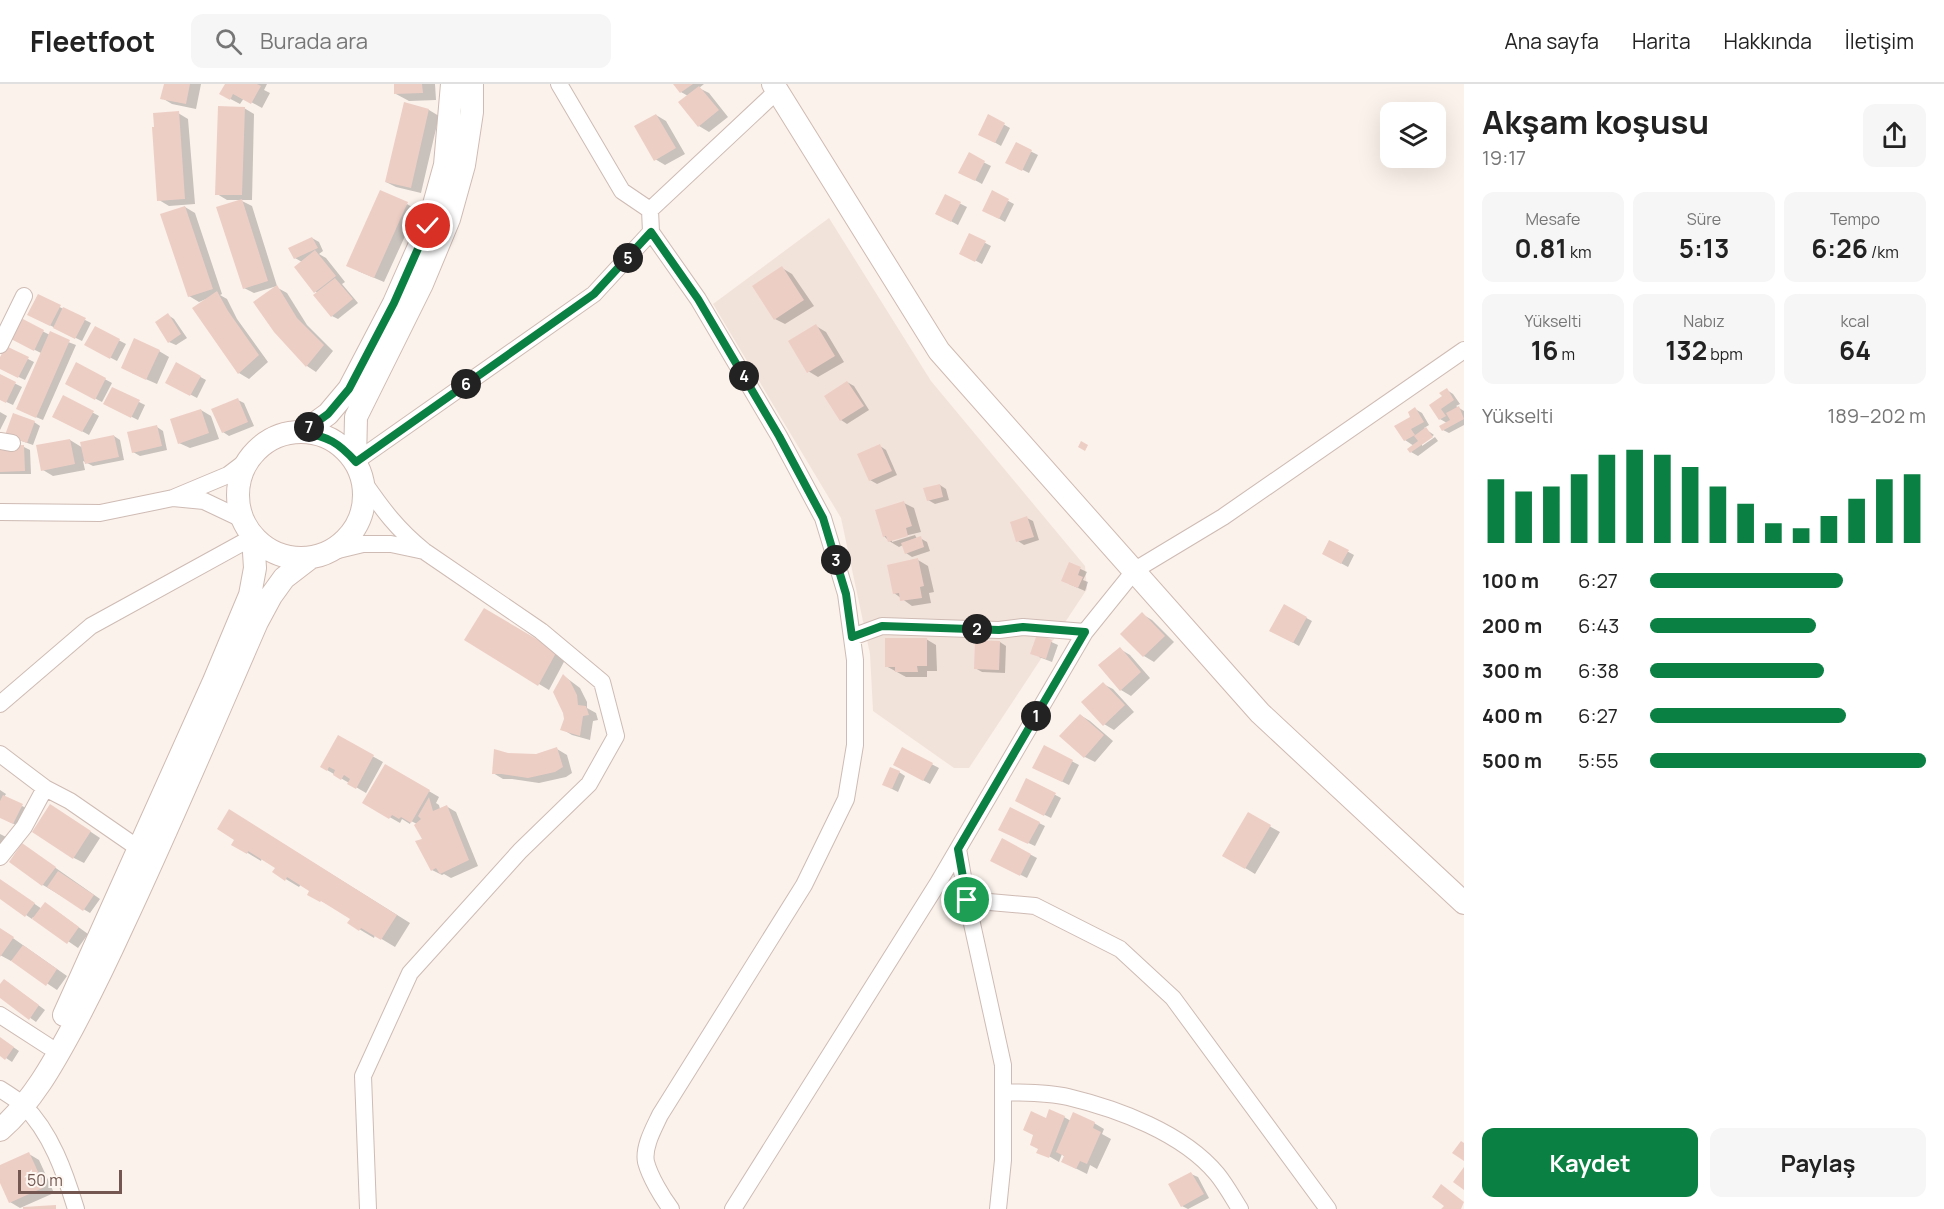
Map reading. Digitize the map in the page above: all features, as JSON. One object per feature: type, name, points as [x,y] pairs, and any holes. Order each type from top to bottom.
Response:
[{"type":"street","points":[[303,432],[328,414],[349,389],[394,303],[428,226],[445,165],[452,84]]},
{"type":"street","points":[[9,1100],[59,1052],[99,978],[172,820],[257,622],[271,596],[284,578],[347,540],[359,523],[365,502],[359,472],[356,417],[422,284],[449,219],[464,165],[472,112],[472,84]]},
{"type":"street","points":[[559,84],[622,191],[650,210]]},
{"type":"street","points":[[671,1209],[662,1196],[646,1160],[650,1138],[660,1115],[804,885],[846,799],[855,745],[855,660],[846,594],[823,518],[779,436],[698,299],[651,232],[650,210],[775,87],[939,351],[1260,713],[1464,903]]},
{"type":"street","points":[[359,472],[594,294],[651,232]]},
{"type":"street","points":[[0,345],[24,296]]},
{"type":"street","points":[[733,1209],[958,849],[1085,632],[1135,570],[1223,517],[1464,350]]},
{"type":"street","points":[[0,512],[100,513],[173,498],[228,475],[249,459],[263,444],[282,435],[303,432],[324,436],[342,446],[380,507],[401,532],[424,551],[541,631],[603,682],[616,736],[589,784],[520,851],[410,973],[363,1076],[368,1209]]},
{"type":"street","points":[[0,1130],[12,1119],[9,1100],[57,1031],[214,681],[250,595],[255,568],[248,528],[237,499],[240,478],[249,459]]},
{"type":"street","points":[[173,498],[204,501],[248,528],[270,550],[289,558],[320,555],[363,544],[391,544],[424,551]]},
{"type":"street","points":[[0,704],[91,626],[248,528]]},
{"type":"street","points":[[852,637],[882,626],[999,630],[1023,627],[1085,632]]},
{"type":"street","points":[[0,754],[45,788],[70,801],[138,848]]},
{"type":"street","points":[[0,857],[24,827],[45,788]]},
{"type":"street","points":[[958,849],[1003,1065],[1003,1160],[998,1209]]},
{"type":"street","points":[[967,900],[1035,906],[1120,949],[1173,998],[1328,1209]]},
{"type":"street","points":[[0,1015],[48,1046]]},
{"type":"street","points":[[1003,1092],[1066,1096],[1121,1113],[1173,1137],[1187,1145],[1217,1174],[1240,1209]]},
{"type":"street","points":[[9,1100],[40,1126],[62,1167],[76,1209]]},
{"type":"shaded area","points":[[829,218],[931,381],[1085,566],[1087,589],[969,768],[954,768],[873,711],[870,654],[841,518],[713,304]]},
{"type":"building","points":[[164,84],[190,84],[186,104],[160,99]]},
{"type":"building","points":[[225,84],[261,86],[251,104],[233,94],[230,100],[219,94]]},
{"type":"building","points":[[394,84],[422,84],[423,93],[394,94]]},
{"type":"building","points":[[673,84],[693,84],[680,93]]},
{"type":"building","points":[[699,86],[719,110],[698,127],[678,102]]},
{"type":"building","points":[[404,102],[429,109],[411,188],[385,182]]},
{"type":"building","points":[[218,106],[245,107],[242,195],[215,195]]},
{"type":"building","points":[[179,111],[185,199],[157,201],[153,113]]},
{"type":"building","points":[[656,114],[676,148],[654,161],[634,126]]},
{"type":"building","points":[[988,114],[1005,123],[995,143],[978,135]]},
{"type":"building","points":[[1016,142],[1032,150],[1022,171],[1005,163]]},
{"type":"building","points":[[969,152],[985,161],[975,181],[958,173]]},
{"type":"building","points":[[380,190],[408,202],[374,278],[346,266]]},
{"type":"building","points":[[992,190],[1009,199],[999,219],[982,211]]},
{"type":"building","points":[[945,194],[961,202],[951,222],[935,214]]},
{"type":"building","points":[[242,199],[268,281],[243,289],[216,207]]},
{"type":"building","points":[[185,206],[213,289],[188,297],[160,214]]},
{"type":"building","points":[[969,233],[986,241],[975,262],[959,254]]},
{"type":"building","points":[[312,237],[318,248],[294,259],[288,248]]},
{"type":"building","points":[[315,250],[336,276],[314,293],[294,267]]},
{"type":"building","points":[[782,266],[804,300],[774,320],[752,286]]},
{"type":"building","points":[[335,278],[353,299],[331,317],[313,295]]},
{"type":"building","points":[[277,285],[297,318],[324,345],[306,367],[274,332],[253,302]]},
{"type":"building","points":[[217,291],[259,355],[238,374],[192,308]]},
{"type":"building","points":[[38,294],[61,305],[50,326],[27,315]]},
{"type":"building","points":[[63,307],[86,318],[75,339],[53,328]]},
{"type":"building","points":[[168,313],[181,334],[168,343],[155,322]]},
{"type":"building","points":[[21,318],[44,330],[34,351],[11,339]]},
{"type":"building","points":[[816,324],[835,356],[807,373],[788,341]]},
{"type":"building","points":[[95,326],[120,339],[110,359],[84,345]]},
{"type":"building","points":[[50,331],[70,340],[36,418],[16,409]]},
{"type":"building","points":[[134,338],[160,350],[146,380],[121,368]]},
{"type":"building","points":[[6,346],[29,357],[18,378],[0,369],[0,357]]},
{"type":"building","points":[[76,362],[106,378],[95,400],[65,384]]},
{"type":"building","points":[[176,362],[201,376],[190,396],[165,383]]},
{"type":"building","points":[[0,374],[16,382],[6,403],[0,400]]},
{"type":"building","points":[[847,381],[864,406],[840,421],[824,396]]},
{"type":"building","points":[[112,387],[140,400],[131,418],[103,404]]},
{"type":"building","points":[[1447,388],[1454,400],[1441,409],[1446,416],[1439,420],[1429,405],[1442,396],[1439,393]]},
{"type":"building","points":[[63,395],[94,411],[82,432],[52,417]]},
{"type":"building","points":[[238,398],[248,422],[222,433],[211,409]]},
{"type":"building","points":[[1459,406],[1464,419],[1442,431],[1439,426],[1450,420],[1446,413]]},
{"type":"building","points":[[1415,407],[1424,422],[1411,429],[1415,435],[1404,441],[1394,426],[1410,417],[1408,412]]},
{"type":"building","points":[[201,409],[209,433],[178,444],[170,419]]},
{"type":"building","points":[[13,413],[35,421],[27,443],[5,435]]},
{"type":"building","points":[[157,425],[162,446],[132,453],[127,432]]},
{"type":"building","points":[[1426,427],[1433,437],[1410,453],[1407,449],[1418,441],[1414,436]]},
{"type":"building","points":[[114,435],[119,457],[85,464],[80,442]]},
{"type":"building","points":[[70,439],[75,464],[41,471],[36,445]]},
{"type":"building","points":[[1081,441],[1088,445],[1085,451],[1078,447]]},
{"type":"building","points":[[880,444],[892,471],[869,481],[857,454]]},
{"type":"building","points":[[24,445],[25,471],[0,472],[0,446]]},
{"type":"building","points":[[940,484],[943,497],[927,501],[923,488]]},
{"type":"building","points":[[904,501],[912,526],[906,528],[908,536],[888,542],[886,536],[883,537],[875,510]]},
{"type":"building","points":[[1027,516],[1034,537],[1016,542],[1010,522]]},
{"type":"building","points":[[921,536],[924,547],[905,554],[901,543]]},
{"type":"building","points":[[1329,540],[1349,550],[1341,564],[1322,554]]},
{"type":"building","points":[[918,558],[924,586],[920,587],[922,598],[900,601],[899,593],[893,594],[887,565]]},
{"type":"building","points":[[1069,562],[1081,567],[1078,575],[1083,577],[1078,588],[1061,581]]},
{"type":"building","points":[[1284,604],[1307,617],[1293,643],[1269,631]]},
{"type":"building","points":[[484,608],[557,651],[538,686],[464,640]]},
{"type":"building","points":[[1142,612],[1165,636],[1143,657],[1120,634]]},
{"type":"building","points":[[1037,634],[1052,640],[1046,659],[1030,654]]},
{"type":"building","points":[[885,638],[927,638],[927,666],[917,666],[918,672],[895,672],[895,667],[885,667]]},
{"type":"building","points":[[975,640],[1000,641],[999,670],[974,669]]},
{"type":"building","points":[[1120,647],[1141,672],[1120,691],[1098,665]]},
{"type":"building","points":[[563,674],[570,681],[577,695],[578,705],[586,706],[589,715],[583,716],[580,736],[560,730],[564,719],[563,713],[553,692]]},
{"type":"building","points":[[1103,682],[1125,705],[1103,726],[1081,702]]},
{"type":"building","points":[[1080,714],[1104,735],[1084,758],[1059,736]]},
{"type":"building","points":[[338,735],[374,755],[356,789],[347,784],[350,779],[344,775],[341,780],[333,775],[335,770],[329,767],[327,771],[320,767]]},
{"type":"building","points":[[1044,745],[1073,760],[1062,782],[1032,768]]},
{"type":"building","points":[[557,747],[563,767],[555,772],[528,778],[492,774],[494,749],[508,753],[536,754]]},
{"type":"building","points":[[902,747],[933,763],[923,781],[893,765]]},
{"type":"building","points":[[385,764],[430,790],[411,823],[392,815],[389,819],[362,803]]},
{"type":"building","points":[[890,767],[900,771],[892,789],[882,785]]},
{"type":"building","points":[[1026,778],[1056,793],[1044,816],[1015,801]]},
{"type":"building","points":[[3,795],[23,804],[13,824],[0,818],[0,801]]},
{"type":"building","points":[[429,797],[433,811],[447,805],[469,860],[440,874],[436,868],[431,871],[415,841],[422,839],[414,825],[421,819],[418,816]]},
{"type":"building","points":[[50,804],[91,831],[73,859],[32,832]]},
{"type":"building","points":[[1010,807],[1040,822],[1028,844],[998,830]]},
{"type":"building","points":[[229,809],[397,915],[381,940],[361,928],[359,931],[347,923],[350,919],[307,895],[309,891],[287,877],[285,881],[272,872],[275,868],[248,851],[247,854],[231,845],[234,840],[217,829]]},
{"type":"building","points":[[1248,812],[1271,825],[1245,869],[1222,856]]},
{"type":"building","points":[[1002,838],[1031,854],[1020,876],[990,861]]},
{"type":"building","points":[[22,843],[56,867],[42,886],[9,862]]},
{"type":"building","points":[[58,871],[94,895],[83,911],[47,887]]},
{"type":"building","points":[[0,879],[35,903],[25,917],[0,899]]},
{"type":"building","points":[[45,902],[79,927],[67,944],[32,919]]},
{"type":"building","points":[[0,928],[14,937],[0,957]]},
{"type":"building","points":[[23,945],[57,969],[46,986],[11,961]]},
{"type":"building","points":[[4,979],[39,1005],[29,1020],[0,998],[0,984]]},
{"type":"building","points":[[0,1037],[14,1047],[5,1060],[0,1056]]},
{"type":"building","points":[[1049,1109],[1065,1116],[1049,1158],[1036,1153],[1038,1149],[1030,1145],[1033,1135],[1023,1130],[1031,1111],[1046,1118]]},
{"type":"building","points":[[1073,1112],[1095,1122],[1093,1128],[1101,1132],[1087,1164],[1080,1161],[1076,1169],[1061,1162],[1064,1156],[1056,1152]]},
{"type":"building","points":[[1461,1141],[1464,1143],[1464,1161],[1452,1153]]},
{"type":"building","points":[[29,1152],[45,1187],[9,1203],[0,1183],[0,1165]]},
{"type":"building","points":[[1464,1167],[1464,1190],[1453,1182]]},
{"type":"building","points":[[1191,1172],[1204,1194],[1181,1207],[1168,1184]]},
{"type":"building","points":[[1441,1184],[1464,1202],[1461,1209],[1441,1209],[1444,1206],[1432,1197]]},
{"type":"building","points":[[56,1205],[56,1209],[23,1209],[23,1207]]},
{"type":"route","points":[[428,226],[394,303],[349,389],[328,414],[303,432],[324,436],[342,446],[356,462],[594,294],[651,232],[698,299],[779,436],[823,518],[846,594],[852,637],[882,626],[999,630],[1023,627],[1085,632],[958,849],[967,900]]}]
